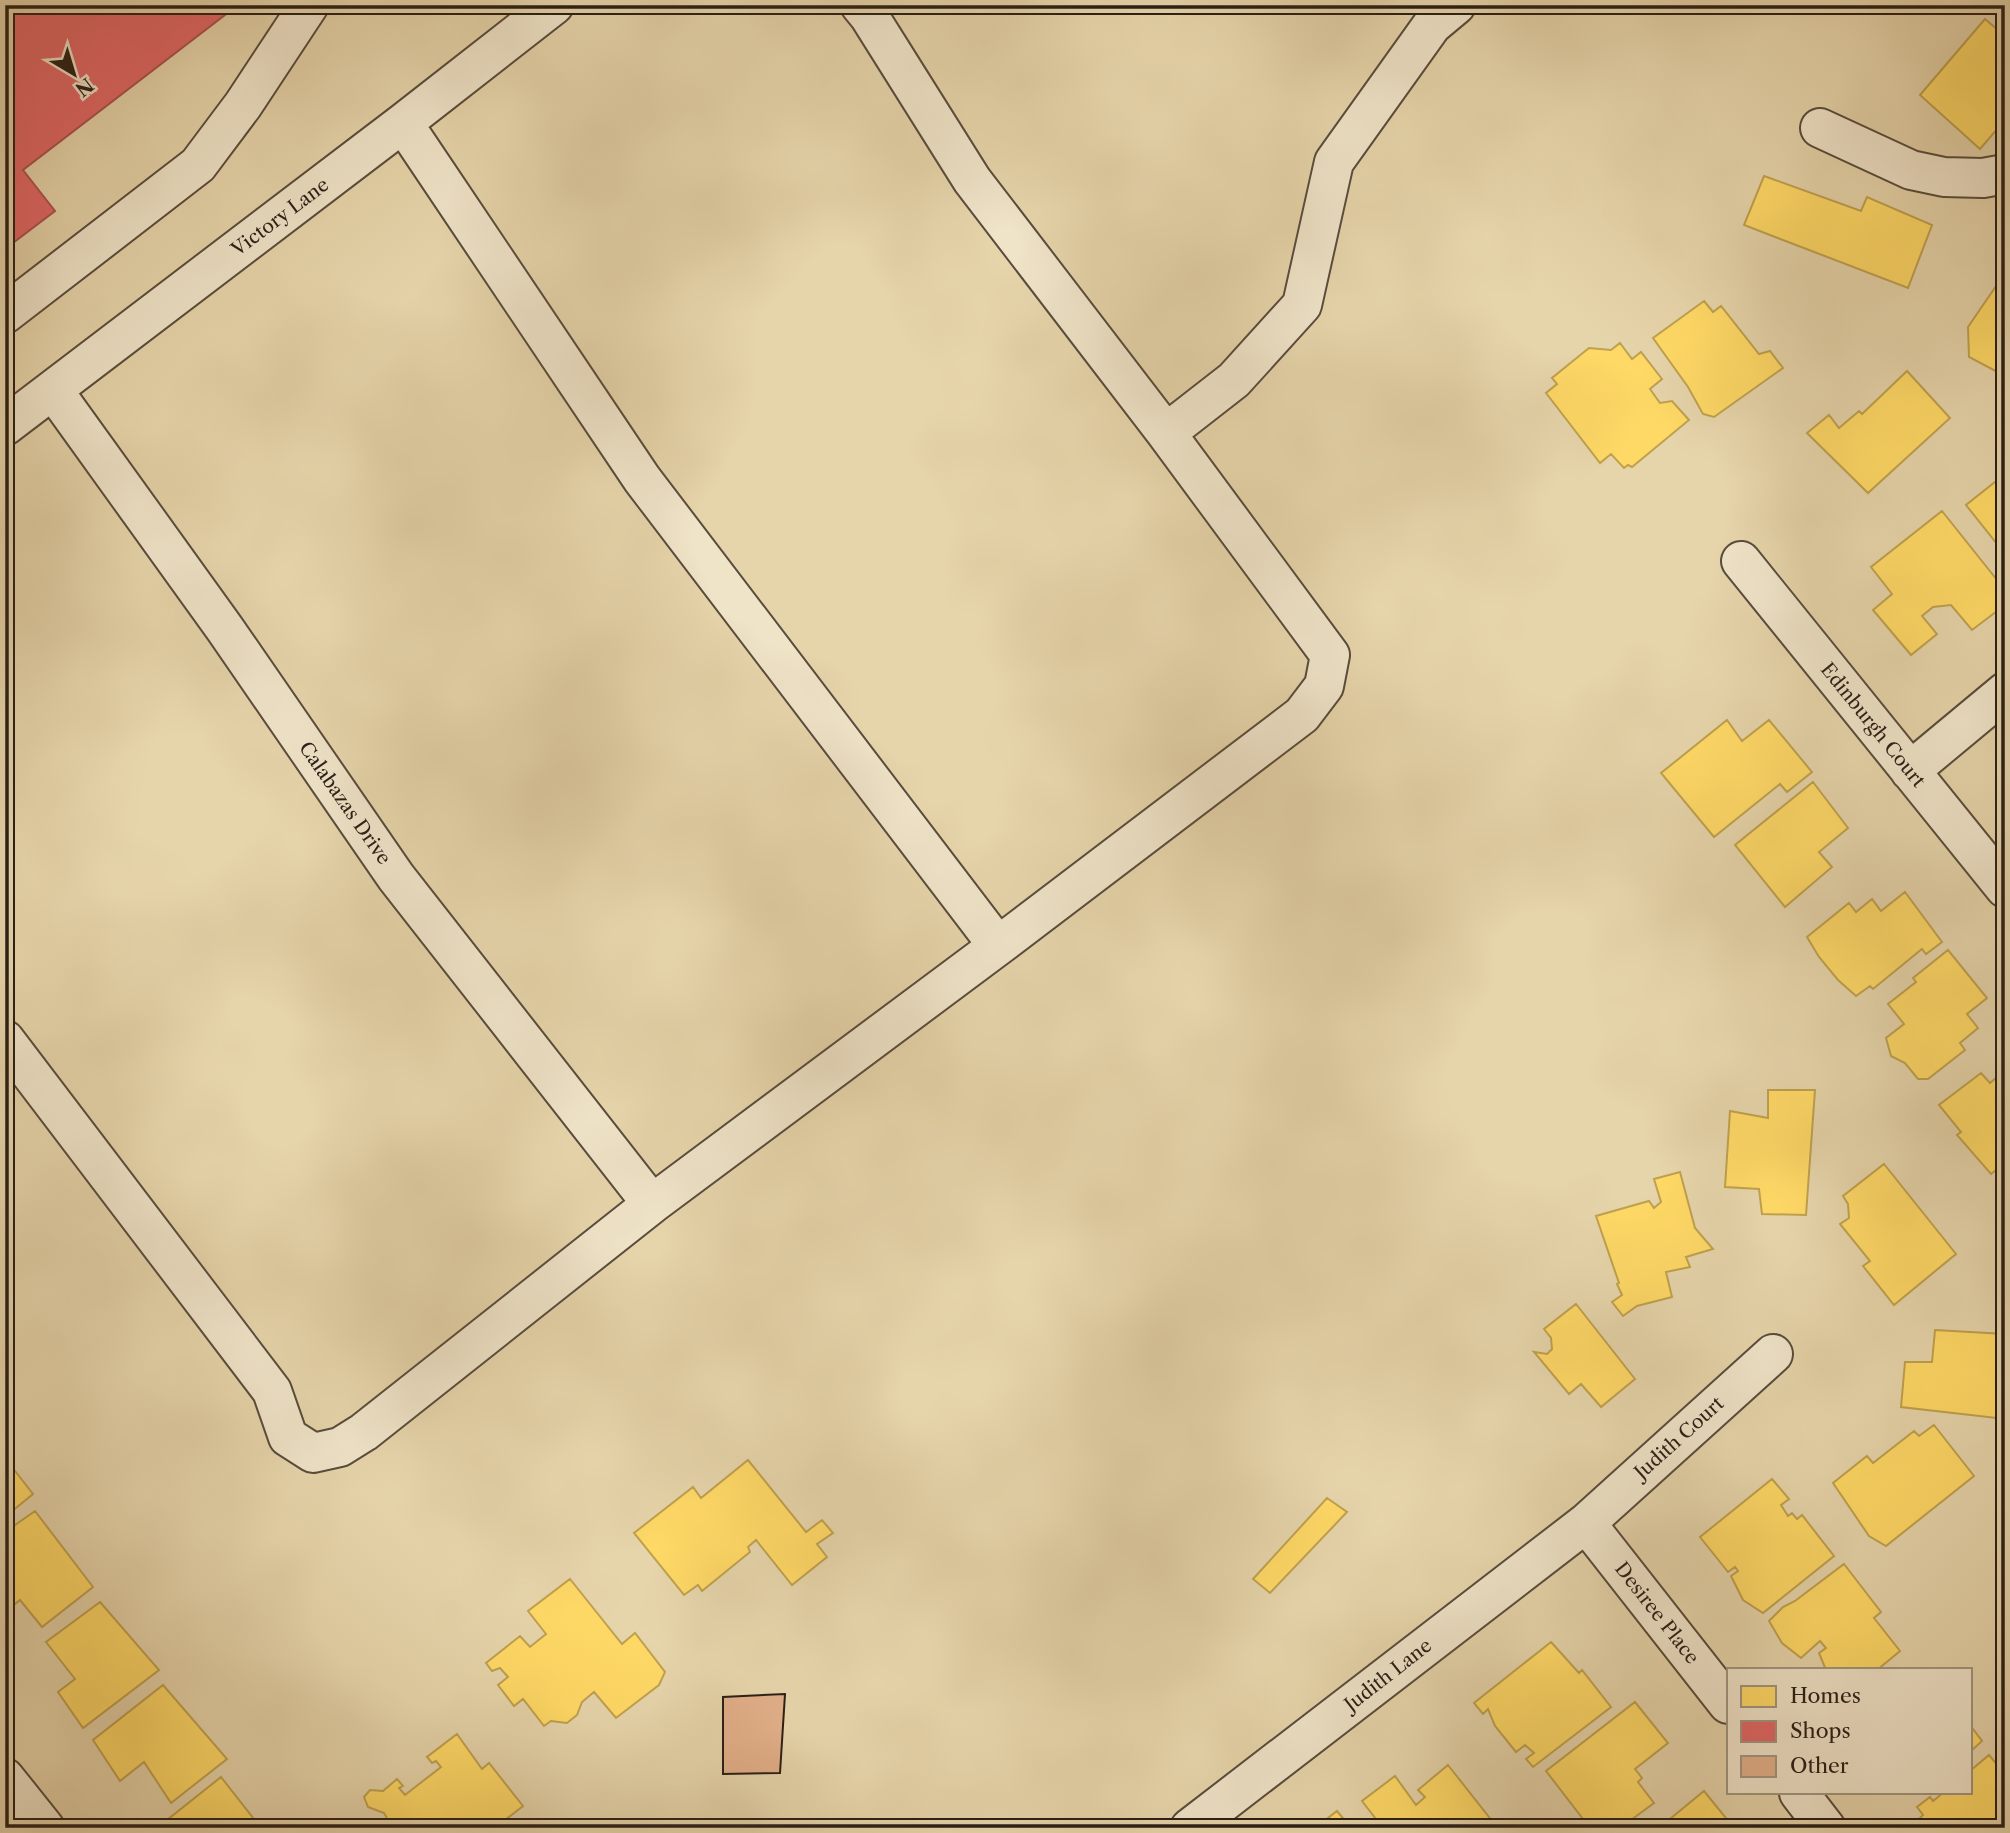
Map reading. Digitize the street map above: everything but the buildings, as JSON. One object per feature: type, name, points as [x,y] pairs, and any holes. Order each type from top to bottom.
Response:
[{"type":"street","points":[[5,314],[198,165],[243,105],[309,5]]},
{"type":"street","name":"Victory Lane","points":[[5,426],[554,5]]},
{"type":"street","points":[[5,1040],[272,1391],[288,1437],[313,1453],[340,1447],[363,1432],[652,1204],[1302,715],[1324,686],[1331,654],[972,180],[860,5]]},
{"type":"street","points":[[1166,433],[1234,380],[1302,305],[1334,162],[1435,12]]},
{"type":"street","points":[[403,123],[642,479],[998,946]]},
{"type":"street","points":[[1820,128],[1911,170],[1944,177],[1983,178],[2005,174]]},
{"type":"street","name":"Calabazas Drive","points":[[53,390],[225,629],[396,877],[652,1204]]},
{"type":"street","name":"Edinburgh Court","points":[[1741,561],[2005,888]]},
{"type":"street","points":[[1910,771],[2005,692]]},
{"type":"street","name":"Judith Court","points":[[1586,1523],[1773,1354]]},
{"type":"street","name":"Desiree Place","points":[[1586,1523],[1727,1703]]},
{"type":"street","name":"Judith Lane","points":[[1190,1828],[1586,1523]]},
{"type":"street","points":[[5,1778],[45,1828]]},
{"type":"street","points":[[1800,1794],[1826,1828]]}]
